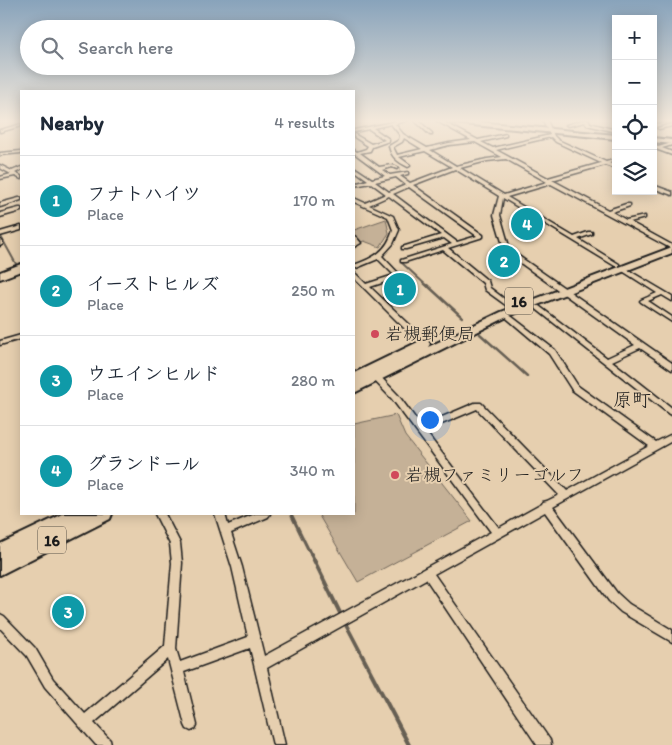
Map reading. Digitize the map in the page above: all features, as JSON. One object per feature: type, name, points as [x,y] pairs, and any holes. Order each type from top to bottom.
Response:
[{"type":"highway","name":"16","points":[[355,387],[425,344],[507,310],[671,247]]},
{"type":"highway","points":[[0,276],[20,267]]},
{"type":"highway","name":"16","points":[[355,378],[374,374],[507,310]]},
{"type":"highway","name":"16","points":[[0,553],[77,515]]},
{"type":"highway","name":"16","points":[[0,567],[102,515]]},
{"type":"street","points":[[359,155],[389,177]]},
{"type":"street","points":[[395,157],[404,155]]},
{"type":"street","points":[[435,155],[672,299]]},
{"type":"street","points":[[500,155],[671,247]]},
{"type":"street","points":[[588,155],[612,166]]},
{"type":"street","points":[[395,157],[408,166]]},
{"type":"street","points":[[365,205],[434,174],[486,159],[506,158]]},
{"type":"street","points":[[355,166],[374,160]]},
{"type":"street","points":[[503,196],[612,161]]},
{"type":"street","points":[[0,166],[20,178]]},
{"type":"street","points":[[378,169],[392,166],[398,168]]},
{"type":"street","points":[[355,167],[371,181],[456,244]]},
{"type":"street","points":[[0,178],[13,174],[20,169]]},
{"type":"street","points":[[355,185],[406,173]]},
{"type":"street","points":[[396,175],[481,236],[403,261]]},
{"type":"street","points":[[657,188],[672,194]]},
{"type":"street","points":[[503,196],[497,215],[507,251],[672,367]]},
{"type":"street","points":[[0,205],[20,199]]},
{"type":"street","points":[[355,200],[386,214],[394,222],[396,230],[394,238],[379,257],[355,267]]},
{"type":"street","points":[[607,212],[628,205]]},
{"type":"street","points":[[0,215],[20,209]]},
{"type":"street","points":[[626,222],[643,217]]},
{"type":"street","points":[[0,234],[20,228]]},
{"type":"street","points":[[573,239],[590,233]]},
{"type":"street","points":[[404,248],[445,236]]},
{"type":"street","points":[[444,248],[486,282],[486,289],[552,352],[575,388],[654,445]]},
{"type":"street","points":[[365,286],[398,276],[379,257]]},
{"type":"street","points":[[355,276],[425,344]]},
{"type":"street","points":[[662,293],[643,301],[672,320]]},
{"type":"street","points":[[537,308],[672,412]]},
{"type":"street","points":[[0,343],[20,337]]},
{"type":"street","points":[[606,361],[640,345]]},
{"type":"street","points":[[663,361],[672,356]]},
{"type":"street","points":[[374,374],[420,430],[497,533]]},
{"type":"street","points":[[420,430],[478,405],[565,495]]},
{"type":"street","points":[[260,665],[654,445],[672,437]]},
{"type":"street","points":[[546,505],[612,597],[625,608],[672,636]]},
{"type":"street","points":[[161,515],[175,543],[177,563],[170,648],[191,725]]},
{"type":"street","points":[[222,515],[280,745]]},
{"type":"street","points":[[226,531],[263,515]]},
{"type":"street","points":[[427,572],[545,745]]},
{"type":"street","points":[[0,620],[31,652],[49,684],[105,745]]},
{"type":"street","points":[[177,669],[254,642]]},
{"type":"street","points":[[85,722],[170,648]]},
{"type":"shaded area","points":[[386,219],[389,233],[380,247],[364,241],[361,242],[355,236],[355,230]]},
{"type":"shaded area","name":"岩槻ファミリーゴルフ","points":[[396,415],[405,436],[472,521],[358,582],[319,515],[355,515],[355,424]]},
{"type":"waterway","points":[[0,235],[20,271]]},
{"type":"waterway","points":[[402,263],[428,287]]},
{"type":"waterway","points":[[427,285],[462,317]]},
{"type":"waterway","points":[[480,334],[527,376]]},
{"type":"waterway","points":[[291,515],[311,555]]},
{"type":"waterway","points":[[311,554],[341,615]]},
{"type":"waterway","points":[[345,623],[409,745]]},
{"type":"place","name":"グランドール","points":[[527,224]]},
{"type":"place","name":"イーストヒルズ","points":[[504,261]]},
{"type":"place","name":"フナトハイツ","points":[[400,289]]},
{"type":"place","name":"岩槻郵便局","points":[[375,334]]},
{"type":"place","name":"岩槻ファミリーゴルフ","points":[[395,475]]},
{"type":"place","name":"ウエインヒルド","points":[[68,612]]},
{"type":"district","name":"原町","points":[[632,399]]}]
